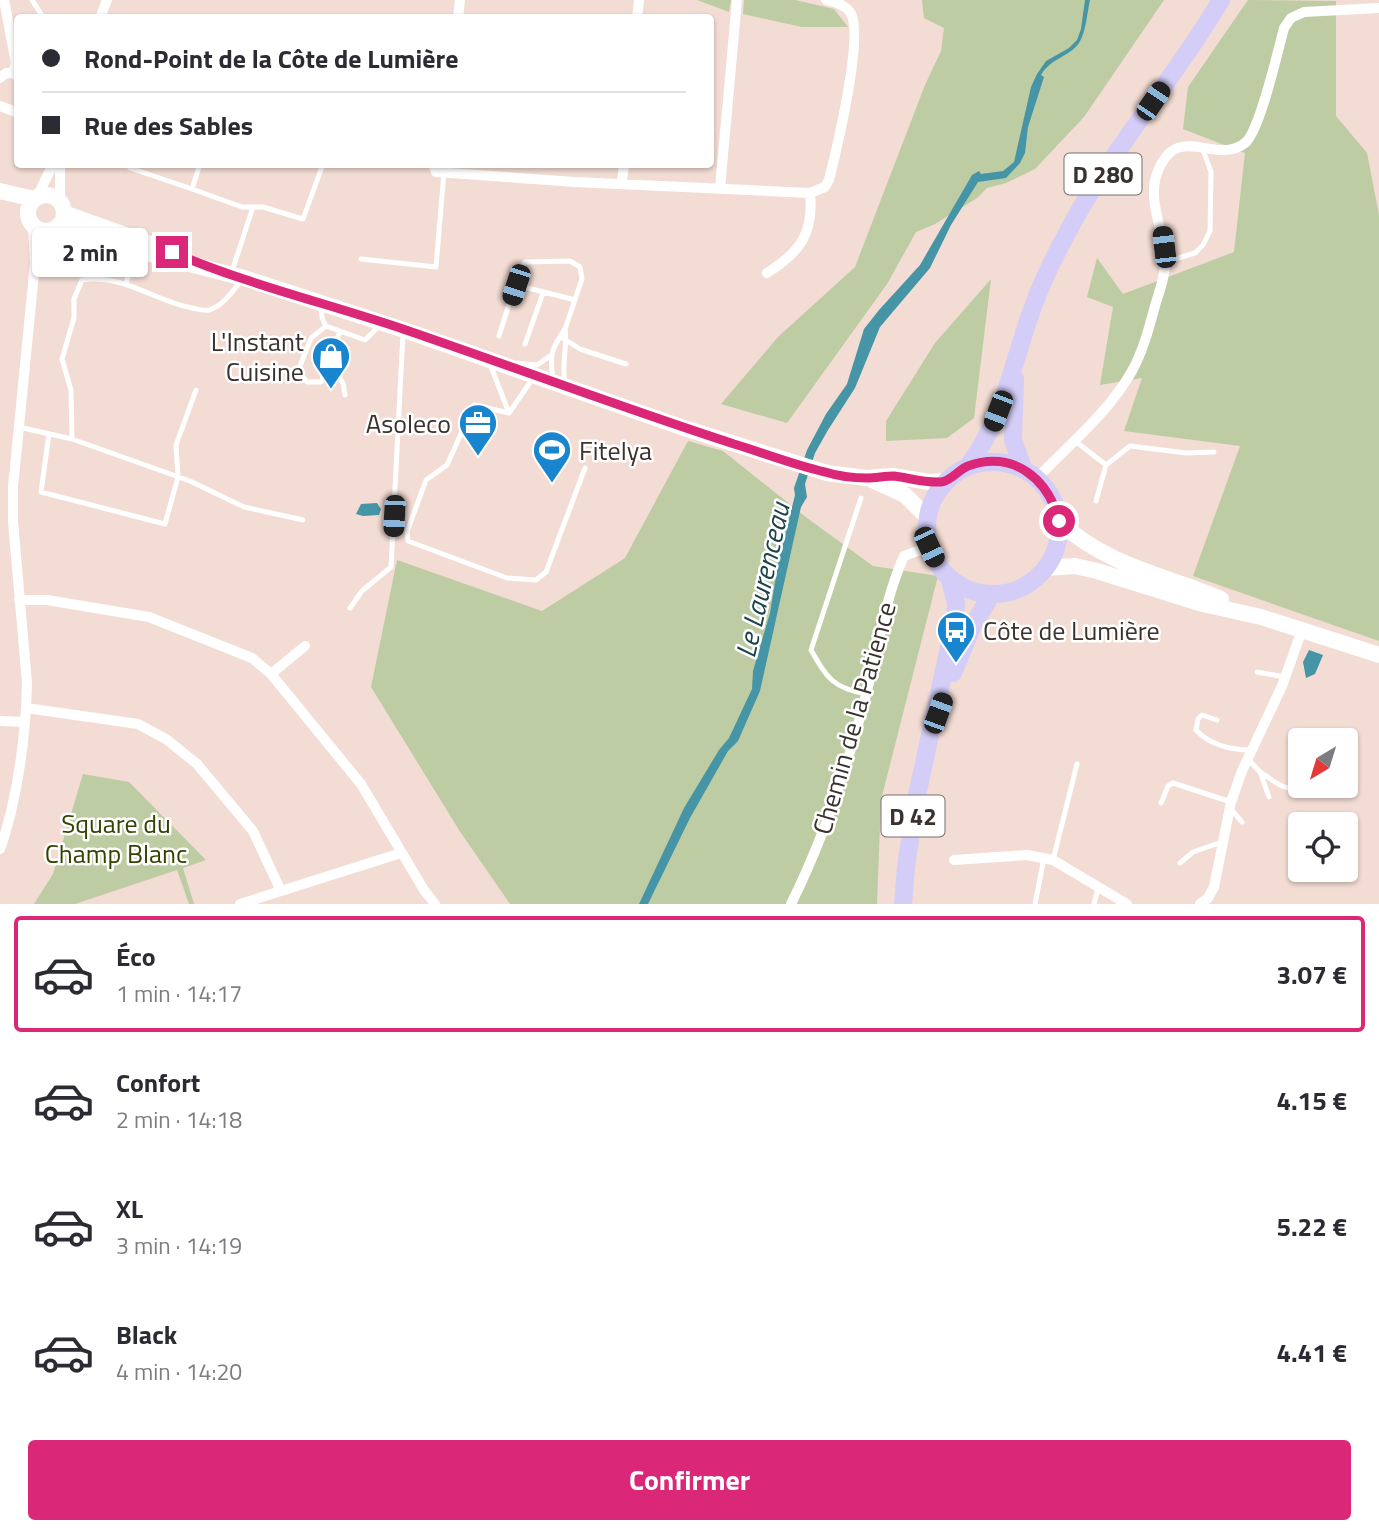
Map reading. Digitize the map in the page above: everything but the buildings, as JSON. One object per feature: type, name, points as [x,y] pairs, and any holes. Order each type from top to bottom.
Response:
[{"type":"main road","name":"D 280","points":[[967,467],[988,435],[1016,364],[1025,329],[1042,283],[1066,233],[1102,175],[1221,0]]},
{"type":"main road","points":[[0,191],[36,198],[49,195],[58,218],[77,231],[135,250],[237,276],[383,323],[827,473],[866,478],[893,476],[918,482],[945,481]]},
{"type":"main road","points":[[30,221],[29,207],[36,198]]},
{"type":"main road","points":[[0,201],[12,205],[42,231],[58,218],[90,224],[153,244],[211,269]]},
{"type":"main road","name":"D 280","points":[[1016,364],[1013,440],[1030,473]]},
{"type":"main road","points":[[1000,462],[1030,473],[1047,491],[1055,505],[1059,521],[1054,553],[1045,568],[1031,582],[1013,591],[992,594],[962,586],[949,577],[937,563],[929,547],[928,517],[934,498],[945,481],[967,467],[980,463],[1000,462]]},
{"type":"main road","points":[[866,478],[905,495],[928,517]]},
{"type":"main road","points":[[1059,521],[1083,542],[1104,554],[1261,617]]},
{"type":"main road","points":[[1045,568],[1074,566],[1086,569],[1203,604],[1261,617],[1379,655]]},
{"type":"main road","name":"D 42","points":[[903,904],[916,800],[955,620],[956,603],[949,577]]},
{"type":"main road","name":"D 42","points":[[933,729],[973,625],[992,594]]},
{"type":"street","points":[[4,0],[14,52]]},
{"type":"street","points":[[720,188],[737,0]]},
{"type":"street","points":[[434,168],[436,172],[525,171],[575,182],[622,182],[810,193],[825,187],[829,180],[849,93],[854,25],[850,12],[840,3],[825,0]]},
{"type":"street","points":[[1030,473],[1074,440],[1117,394],[1140,354],[1154,312],[1165,262],[1153,187],[1168,153],[1176,147],[1201,146],[1229,150],[1247,142],[1263,106],[1284,28],[1291,18],[1304,12],[1379,8]]},
{"type":"street","points":[[36,198],[51,168]]},
{"type":"street","points":[[35,263],[58,218],[60,168]]},
{"type":"street","points":[[622,182],[624,168]]},
{"type":"street","points":[[766,273],[781,264],[805,240],[811,206],[810,193]]},
{"type":"street","points":[[0,849],[19,773],[26,708],[27,683],[13,487],[35,263],[30,221]]},
{"type":"street","name":"Chemin de la Patience","points":[[791,904],[807,873],[866,694],[893,582],[904,556],[929,547]]},
{"type":"street","points":[[19,600],[47,600],[149,617],[252,658],[271,674],[361,784],[424,891],[435,904]]},
{"type":"street","points":[[1200,904],[1208,898],[1214,887],[1230,805],[1285,677],[1301,630]]},
{"type":"street","points":[[271,674],[305,646]]},
{"type":"street","points":[[26,708],[138,724],[166,738],[197,764],[253,831],[281,891]]},
{"type":"street","points":[[0,721],[25,722]]},
{"type":"street","points":[[240,904],[401,853]]},
{"type":"street","points":[[954,860],[1027,855],[1048,859],[1098,885],[1127,904]]},
{"type":"lane","points":[[1165,262],[1195,253],[1203,245],[1210,231],[1211,172],[1201,146]]},
{"type":"lane","points":[[133,168],[242,207],[264,207],[303,219],[322,168]]},
{"type":"lane","points":[[192,189],[199,168]]},
{"type":"lane","points":[[360,259],[436,267],[444,172]]},
{"type":"lane","points":[[72,439],[71,390],[62,359],[74,318],[74,299],[82,280],[92,278],[126,284],[179,306],[207,311],[224,302],[237,276],[253,207]]},
{"type":"lane","points":[[126,284],[135,250]]},
{"type":"lane","points":[[499,336],[520,269],[525,262],[570,261],[579,267],[582,279],[565,329],[550,356],[537,365],[488,359],[509,413]]},
{"type":"lane","points":[[516,285],[575,300]]},
{"type":"lane","points":[[525,344],[543,293]]},
{"type":"lane","points":[[321,303],[322,318],[326,326],[365,340],[383,323]]},
{"type":"lane","points":[[326,326],[311,338],[298,371],[307,382],[321,382],[340,331]]},
{"type":"lane","points":[[559,384],[567,340],[565,329]]},
{"type":"lane","points":[[350,608],[362,591],[391,567],[404,330]]},
{"type":"lane","points":[[560,337],[580,349],[625,364]]},
{"type":"lane","points":[[550,356],[559,384]]},
{"type":"lane","points":[[328,362],[343,383],[345,396]]},
{"type":"lane","points":[[509,413],[535,376]]},
{"type":"lane","points":[[49,434],[41,492],[165,524],[178,477],[176,445],[196,390]]},
{"type":"lane","points":[[509,413],[474,404],[447,465],[426,480],[407,532],[408,541],[507,578],[536,580],[546,572],[585,468]]},
{"type":"lane","points":[[19,427],[72,439],[178,477],[244,508],[303,520]]},
{"type":"lane","points":[[1074,440],[1106,465]]},
{"type":"lane","points":[[1096,501],[1106,465],[1130,446],[1186,453],[1214,452]]},
{"type":"lane","points":[[861,498],[811,650],[824,673],[844,690],[866,694]]},
{"type":"lane","points":[[1257,672],[1285,677]]},
{"type":"lane","points":[[1217,720],[1202,715],[1198,719],[1196,730],[1204,739],[1250,754],[1269,797]]},
{"type":"lane","points":[[1035,904],[1077,764]]},
{"type":"lane","points":[[1259,772],[1288,789]]},
{"type":"lane","points":[[1161,803],[1168,786],[1173,783],[1230,805],[1242,822]]},
{"type":"lane","points":[[1180,863],[1193,852],[1222,842]]},
{"type":"lane","points":[[1094,904],[1098,885]]},
{"type":"green space","points":[[697,0],[731,0],[729,12]]},
{"type":"green space","points":[[744,0],[795,0],[834,9],[848,27],[802,27],[743,14]]},
{"type":"green space","points":[[922,0],[1164,0],[1084,117],[1035,169],[1006,183],[987,188],[977,198],[935,224],[916,232],[887,284],[787,423],[721,404],[778,337],[855,267],[925,85],[941,51],[944,28],[924,18]]},
{"type":"green space","points":[[1248,0],[1336,1],[1336,116],[1367,153],[1379,215],[1379,641],[1193,576],[1240,446],[1124,431],[1142,378],[1100,385],[1113,307],[1087,297],[1097,258],[1123,294],[1234,252],[1245,153],[1183,129],[1188,87]]},
{"type":"green space","points":[[991,279],[974,418],[947,438],[886,441],[886,421],[935,343]]},
{"type":"green space","points":[[688,441],[723,451],[873,566],[938,576],[881,800],[877,904],[510,904],[459,830],[371,687],[397,560],[542,611],[625,558]]},
{"type":"green space","name":"Square du Champ Blanc","points":[[83,774],[129,782],[206,860],[183,868],[194,904],[189,904],[177,870],[75,904],[34,904],[53,874]]},
{"type":"water","points":[[1085,0],[1090,0],[1079,43],[1041,75],[1044,77],[1028,127],[1025,153],[1020,163],[1006,178],[978,182],[951,225],[930,268],[880,327],[855,388],[815,453],[805,484],[807,497],[801,507],[760,691],[738,741],[728,751],[690,818],[648,904],[639,904],[684,808],[729,738],[752,689],[753,671],[770,613],[778,564],[795,495],[794,488],[807,450],[826,414],[847,384],[864,329],[920,265],[972,175],[979,171],[981,174],[1003,171],[1014,162],[1031,87],[1046,61],[1069,48],[1077,40]]},
{"type":"water","points":[[377,503],[381,509],[379,515],[356,514],[361,504]]},
{"type":"water","points":[[1309,650],[1323,655],[1315,674],[1306,678],[1303,662]]},
{"type":"place","name":"L'Instant Cuisine","points":[[331,390]]},
{"type":"place","name":"Asoleco","points":[[478,457]]},
{"type":"place","name":"Fitelya","points":[[552,484]]},
{"type":"place","name":"Côte de Lumière","points":[[956,664]]},
{"type":"route","points":[[172,252],[211,269],[404,330],[684,428],[827,473],[866,478],[893,476],[929,482],[945,481],[961,469],[980,463],[1000,462],[1023,468],[1037,478],[1047,491],[1055,505],[1059,521]]},
{"type":"water label","name":"Le Laurenceau","points":[[762,580]]}]
